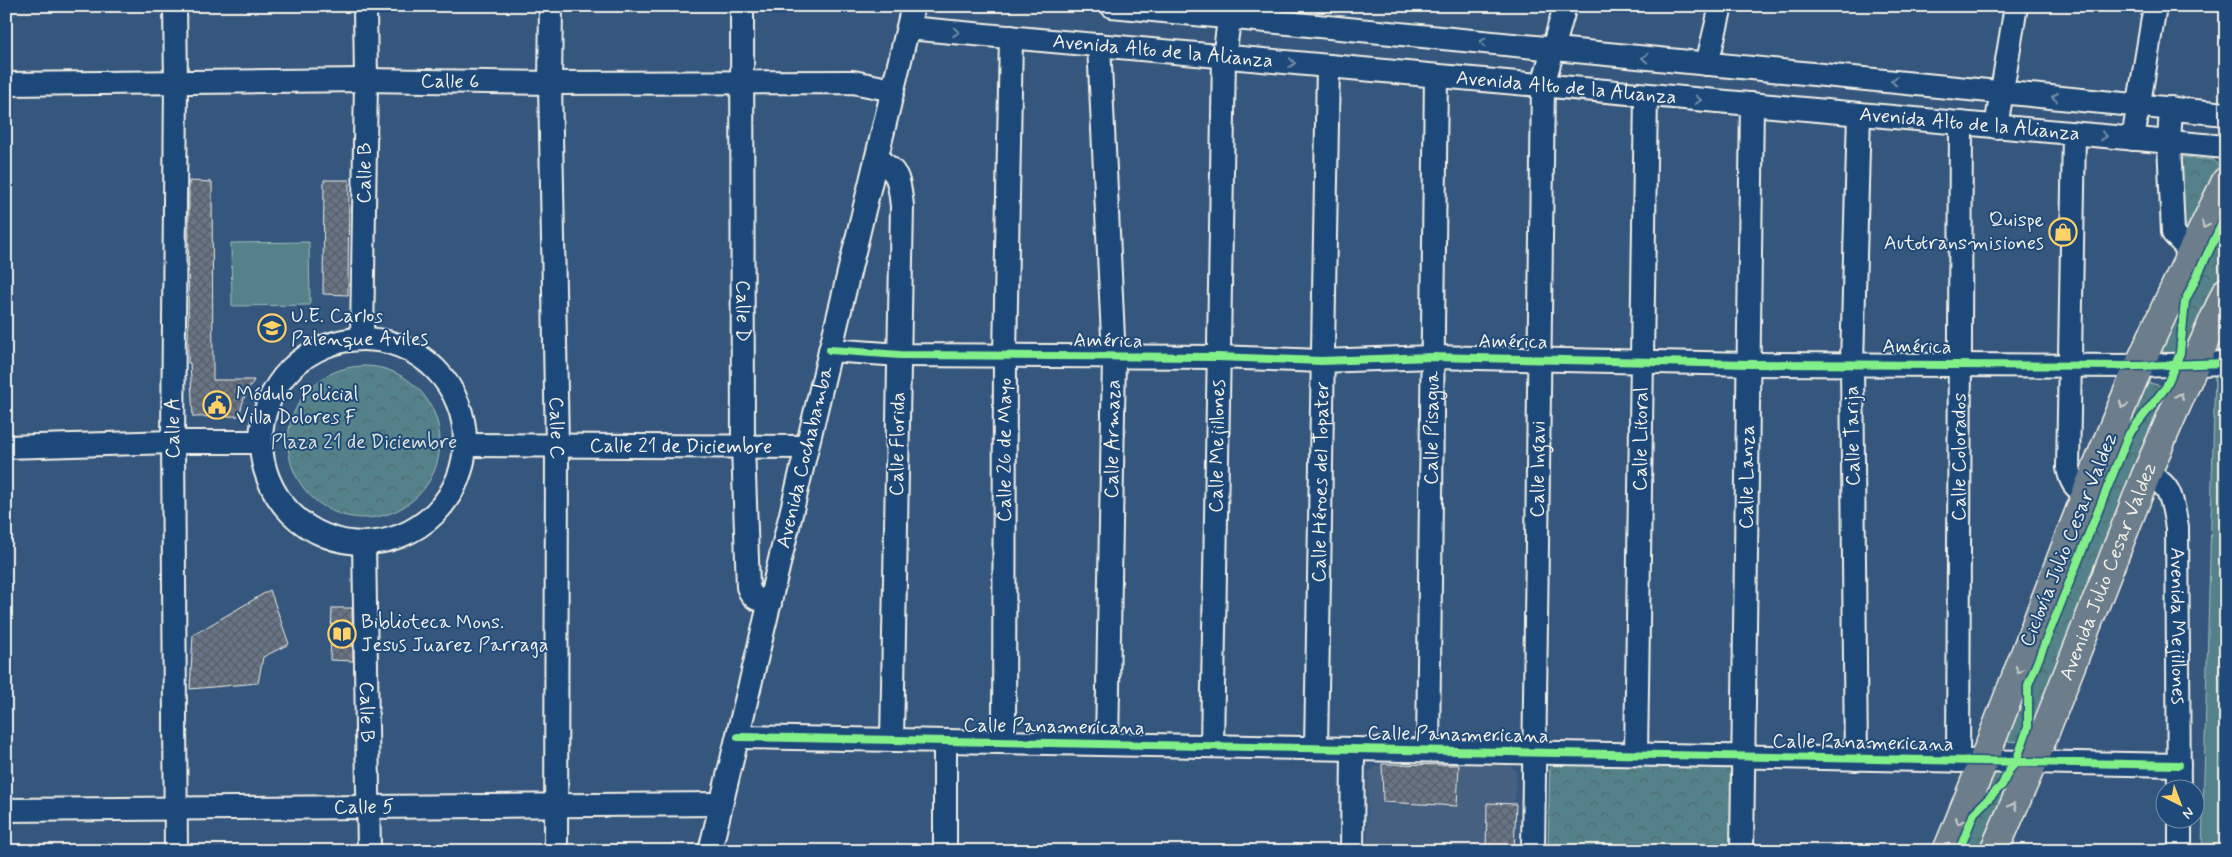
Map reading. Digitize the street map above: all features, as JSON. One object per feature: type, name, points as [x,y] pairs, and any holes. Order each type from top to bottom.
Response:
[{"type":"main road","points":[[1947,851],[1971,761],[2087,493],[2139,366],[2226,181]]},
{"type":"main road","name":"Avenida Julio Cesar Valdez","points":[[1994,851],[2033,762],[2146,475],[2226,292]]},
{"type":"street","name":"Calle A","points":[[175,6],[173,442],[176,851]]},
{"type":"street","name":"Calle B","points":[[362,339],[366,80],[365,6]]},
{"type":"street","name":"Calle C","points":[[551,6],[550,83],[557,446],[556,851]]},
{"type":"street","name":"Calle D","points":[[742,6],[743,446],[748,588],[751,596],[756,600],[770,603]]},
{"type":"street","name":"Avenida Cochabamba","points":[[710,851],[913,6]]},
{"type":"street","name":"Avenida Alto de la Alianza","points":[[1112,6],[1230,12],[1554,49],[2226,114]]},
{"type":"street","name":"Calle Ingavi","points":[[1533,851],[1536,752],[1538,359],[1543,86],[1565,6]]},
{"type":"street","points":[[1707,64],[1721,6]]},
{"type":"street","points":[[1996,127],[2000,92],[2016,6]]},
{"type":"street","points":[[2133,139],[2155,6]]},
{"type":"street","name":"Calle Mejillones","points":[[1212,746],[1217,357],[1224,57],[1230,12]]},
{"type":"street","name":"Avenida Alto de la Alianza","points":[[908,28],[2226,147]]},
{"type":"street","name":"Calle 26 de Mayo","points":[[1004,742],[1005,356],[1011,37]]},
{"type":"street","name":"Calle Armaza","points":[[1099,45],[1114,358],[1107,744]]},
{"type":"street","name":"Calle Héroes del Topater","points":[[1316,748],[1321,361],[1328,66]]},
{"type":"street","name":"Calle Pisagua","points":[[1428,750],[1436,76]]},
{"type":"street","name":"Calle 6","points":[[6,84],[366,80],[550,83],[853,82],[893,90]]},
{"type":"street","name":"Calle Litoral","points":[[1636,754],[1646,95]]},
{"type":"street","name":"Calle Lanza","points":[[1742,851],[1752,104]]},
{"type":"street","points":[[2171,108],[2169,142],[2173,232],[2184,245],[2193,251]]},
{"type":"street","name":"Calle Tarija","points":[[1856,759],[1852,363],[1859,114]]},
{"type":"street","name":"Calle Colorados","points":[[1961,123],[1960,364],[1971,761]]},
{"type":"street","points":[[2074,134],[2068,468],[2070,480],[2075,487],[2087,493]]},
{"type":"street","name":"Calle Florida","points":[[876,160],[888,165],[896,172],[902,206],[892,740]]},
{"type":"street","points":[[362,339],[381,340],[398,345],[415,353],[430,364],[448,384],[460,409],[464,427],[465,446],[458,479],[450,494],[428,520],[398,537],[364,544],[344,542],[324,536],[307,527],[291,514],[278,499],[269,482],[262,462],[260,442],[266,407],[279,384],[296,364],[327,345],[362,339]]},
{"type":"street","name":"América","points":[[830,350],[900,355],[1114,358],[1217,357],[1321,361],[1432,357],[1748,364],[2071,364],[2139,366],[2226,363]]},
{"type":"street","points":[[6,447],[173,442],[260,442]]},
{"type":"street","name":"Calle 21 de Diciembre","points":[[465,446],[807,447]]},
{"type":"street","name":"Avenida Mejillones","points":[[2146,475],[2158,478],[2166,487],[2172,500],[2177,527],[2179,780]]},
{"type":"street","name":"Calle B","points":[[364,544],[369,851]]},
{"type":"street","name":"Calle Panamericana","points":[[738,737],[2179,765]]},
{"type":"street","points":[[945,741],[945,851]]},
{"type":"street","points":[[1352,851],[1353,749]]},
{"type":"street","name":"Calle 5","points":[[6,810],[721,804]]},
{"type":"street","points":[[2180,830],[2180,851]]},
{"type":"shaded area","points":[[1509,763],[1516,771],[1514,851],[1367,851],[1368,772],[1382,764]]},
{"type":"green space","points":[[2184,157],[2214,160],[2220,167],[2189,226],[2180,224],[2179,161]]},
{"type":"green space","points":[[2226,203],[2226,264],[2184,351],[2171,357],[2160,349]]},
{"type":"green space","points":[[309,242],[310,305],[232,306],[231,243]]},
{"type":"green space","name":"Plaza 21 de Diciembre","points":[[364,366],[393,372],[418,388],[434,413],[440,442],[434,471],[418,496],[393,512],[364,518],[335,512],[310,496],[294,471],[288,442],[294,413],[310,388],[335,372]]},
{"type":"green space","points":[[2215,371],[2226,371],[2226,851],[2202,851]]},
{"type":"green space","points":[[2150,383],[2166,387],[2168,392],[2030,735],[2019,742],[2007,741],[2002,734],[2143,387]]},
{"type":"green space","points":[[1550,757],[1737,760],[1734,851],[1548,851]]},
{"type":"green space","points":[[2009,770],[2011,775],[1982,851],[1954,851],[1992,771]]},
{"type":"building","points":[[324,180],[349,180],[348,295],[323,294]]},
{"type":"building","points":[[189,181],[212,182],[213,380],[254,380],[244,398],[239,416],[193,417],[190,363],[188,363]]},
{"type":"building","points":[[270,590],[289,644],[263,657],[258,683],[190,689],[193,635]]},
{"type":"building","name":"Biblioteca Mons. Jesus Juarez Parraga","points":[[332,608],[352,608],[353,661],[330,660]]},
{"type":"building","points":[[1382,764],[1459,765],[1457,806],[1383,802]]},
{"type":"building","points":[[1487,803],[1516,804],[1514,851],[1486,851]]},
{"type":"cycle path","name":"Ciclovía Julio Cesar Valdez","points":[[1959,851],[1974,813],[2002,785],[2009,770],[2016,762],[2028,727],[2028,685],[2129,434],[2166,387],[2180,353],[2185,301],[2226,215]]},
{"type":"cycle path","points":[[830,350],[900,355],[1217,357],[1321,361],[1432,357],[1749,364],[2139,366],[2226,363]]},
{"type":"cycle path","points":[[738,737],[2179,765]]},
{"type":"place","name":"Quispe Autotransmisiones","points":[[2063,232]]},
{"type":"place","name":"U.E. Carlos Palenque Aviles","points":[[272,328]]},
{"type":"place","name":"Módulo Policial Villa Dolores F","points":[[217,405]]},
{"type":"place","name":"Biblioteca Mons. Jesus Juarez Parraga","points":[[342,634]]}]
